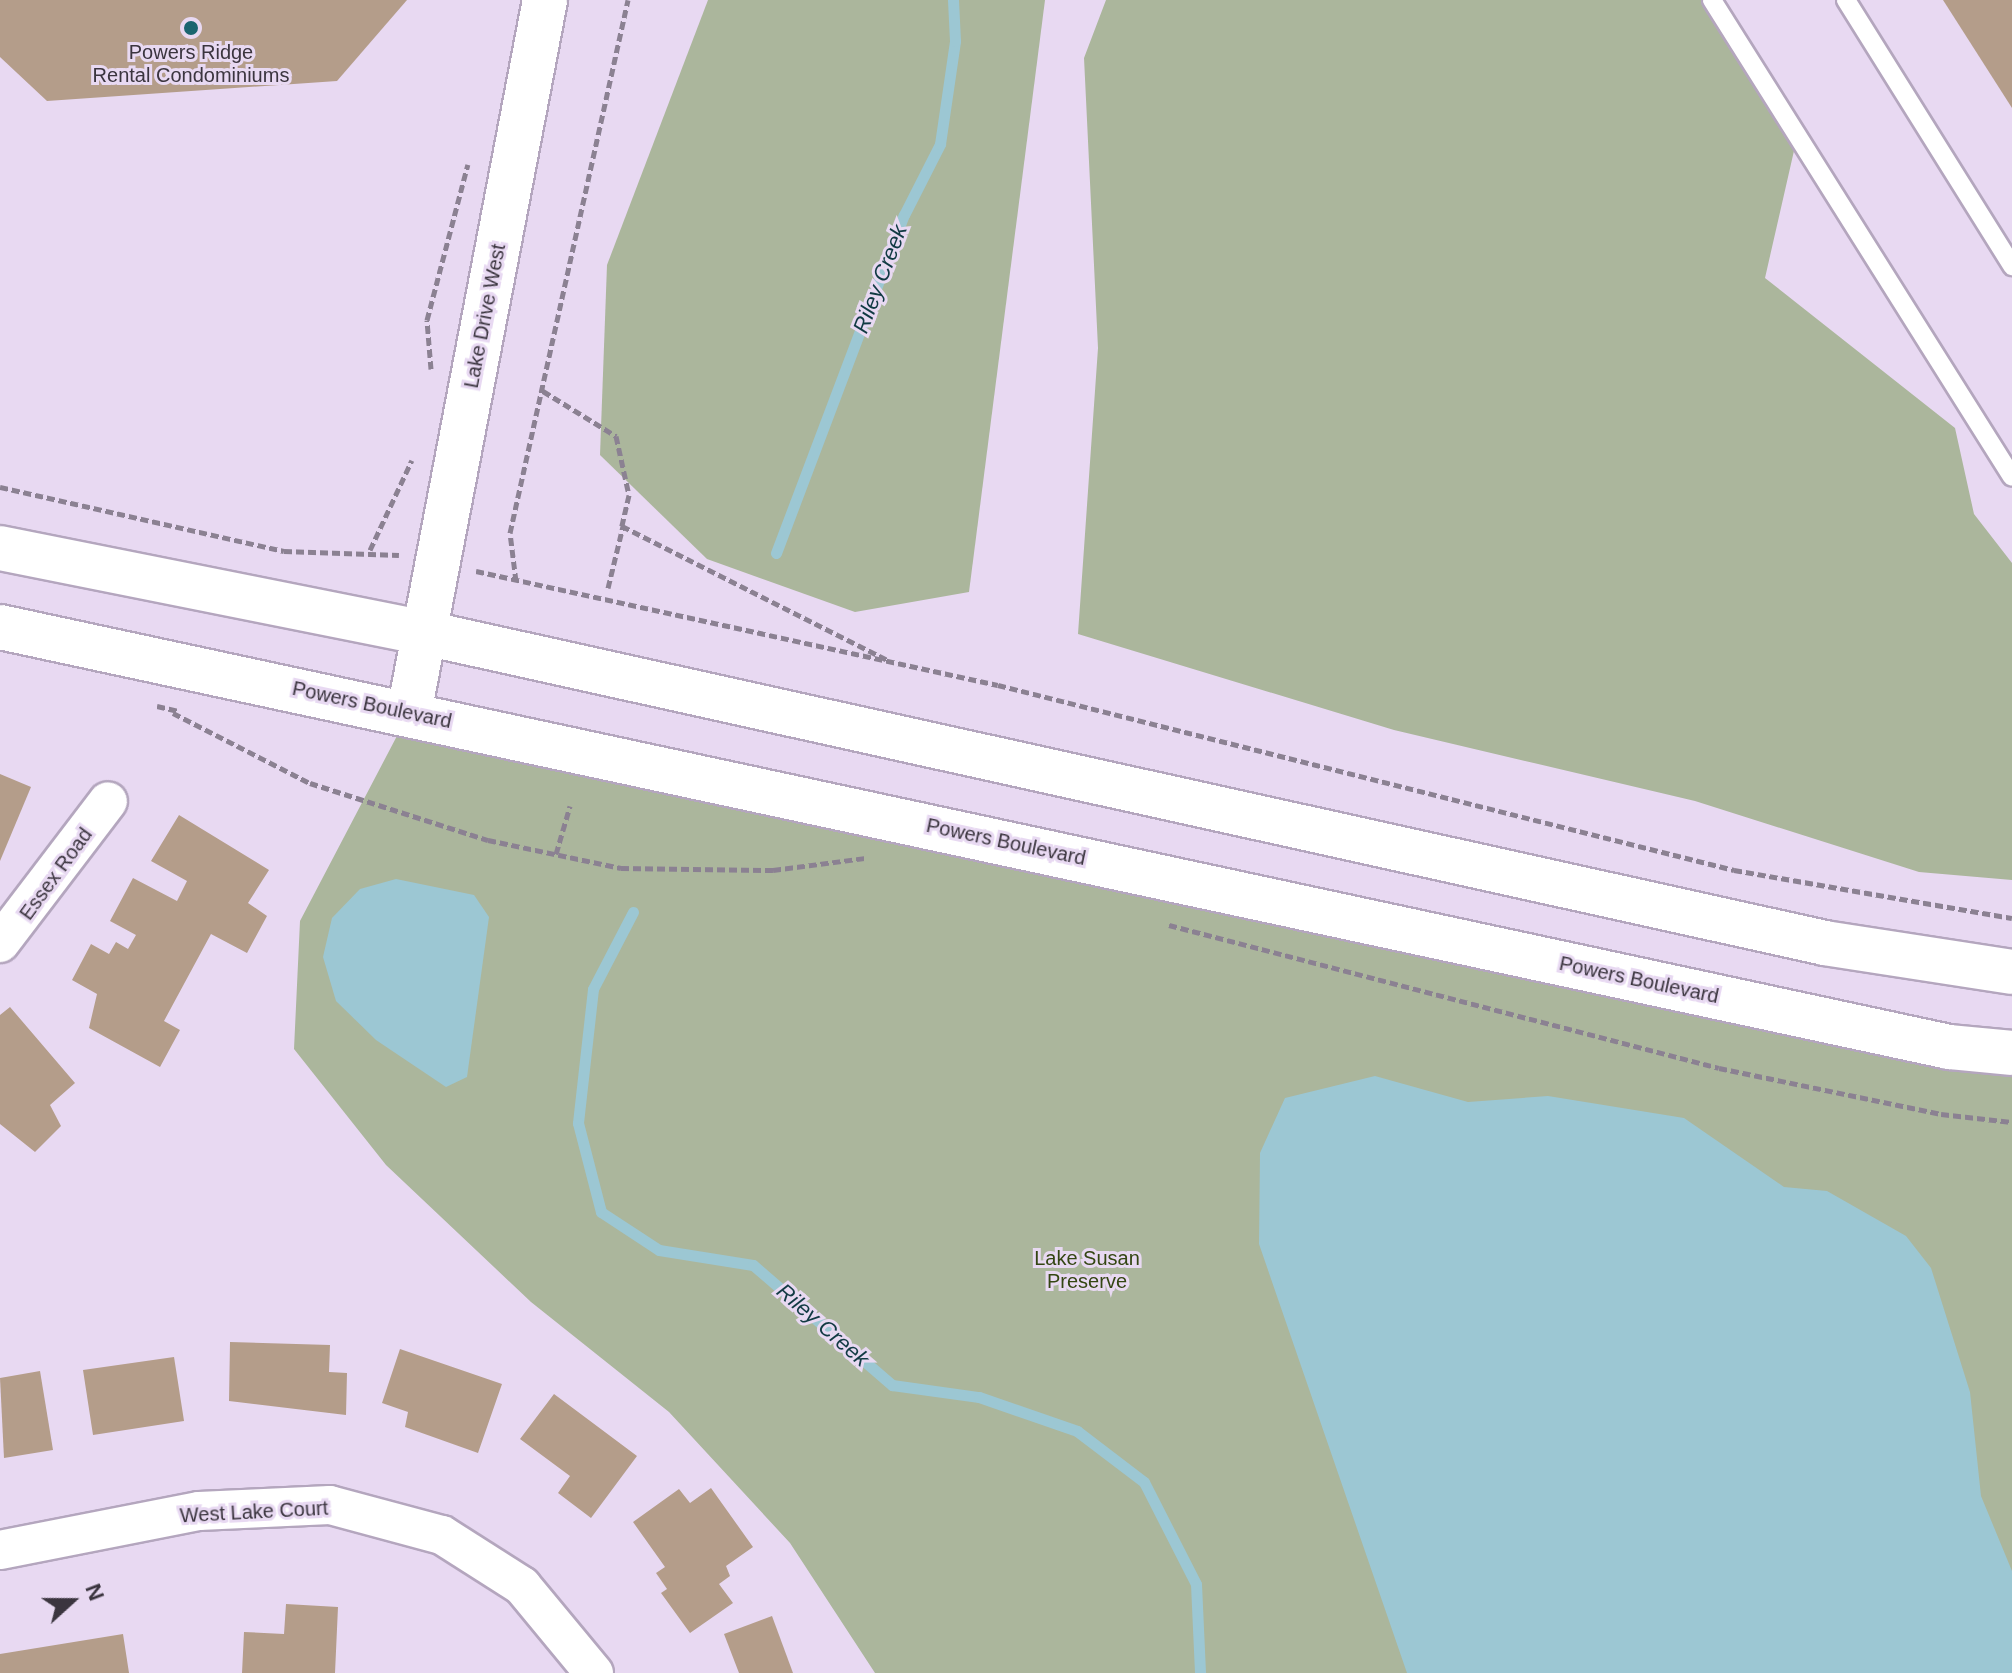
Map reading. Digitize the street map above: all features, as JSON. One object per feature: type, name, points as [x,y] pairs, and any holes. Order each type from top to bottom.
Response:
[{"type":"main road","name":"Lake Drive West","points":[[409,713],[421,632],[545,0]]},
{"type":"main road","points":[[0,548],[421,632],[1813,940],[2012,972]]},
{"type":"main road","name":"Powers Boulevard","points":[[0,627],[1949,1047],[2012,1053]]},
{"type":"street","name":"Essex Road","points":[[0,943],[108,801]]},
{"type":"street","name":"West Lake Court","points":[[0,1550],[199,1511],[330,1505],[442,1535],[522,1586],[594,1673]]},
{"type":"lane","points":[[1846,0],[2012,266]]},
{"type":"lane","points":[[1718,2],[2012,477]]},
{"type":"path","points":[[516,581],[510,533],[628,0]]},
{"type":"path","points":[[432,380],[427,320],[471,154]]},
{"type":"path","points":[[543,391],[616,436],[626,458],[623,526],[608,588]]},
{"type":"path","points":[[370,550],[413,456]]},
{"type":"path","points":[[0,487],[284,551],[370,550],[435,562],[895,664],[1734,870],[2012,918]]},
{"type":"path","points":[[623,526],[895,664]]},
{"type":"path","points":[[150,705],[212,718]]},
{"type":"path","points":[[165,708],[310,783],[556,854],[621,868],[773,870],[873,857],[843,850]]},
{"type":"path","points":[[556,854],[570,806]]},
{"type":"path","points":[[1165,923],[1719,1068],[1941,1114],[2012,1122]]},
{"type":"green space","points":[[708,0],[1045,0],[969,592],[855,612],[707,559],[600,455],[607,265]]},
{"type":"green space","points":[[1106,0],[1718,0],[1796,142],[1765,278],[1955,428],[1974,514],[2012,563],[2012,880],[1919,872],[1695,801],[1394,730],[1078,634],[1098,348],[1084,58]]},
{"type":"green space","name":"Lake Susan Preserve","points":[[409,713],[2012,1053],[2012,1673],[875,1673],[790,1543],[669,1412],[531,1302],[386,1165],[294,1049],[300,921]]},
{"type":"shaded area","points":[[396,879],[474,895],[489,917],[467,1077],[446,1087],[376,1040],[336,1001],[323,957],[332,918],[360,889]]},
{"type":"shaded area","points":[[1375,1076],[1468,1102],[1548,1096],[1684,1118],[1784,1187],[1827,1191],[1906,1236],[1931,1268],[1970,1392],[1981,1496],[2012,1571],[2012,1673],[1407,1673],[1259,1244],[1260,1153],[1285,1098]]},
{"type":"building","name":"Powers Ridge Rental Condominiums","points":[[0,0],[407,0],[337,81],[47,101],[0,57]]},
{"type":"building","points":[[1943,0],[2012,0],[2012,108]]},
{"type":"building","points":[[0,774],[31,787],[0,861]]},
{"type":"building","points":[[179,815],[269,870],[248,903],[267,916],[247,953],[211,934],[164,1021],[180,1030],[160,1067],[89,1028],[97,994],[72,980],[91,944],[109,954],[116,942],[128,949],[136,935],[110,921],[133,878],[177,901],[187,881],[151,861]]},
{"type":"building","points":[[10,1007],[75,1083],[50,1105],[61,1126],[35,1152],[0,1124],[0,1015]]},
{"type":"building","points":[[230,1342],[330,1345],[329,1372],[347,1373],[346,1415],[229,1401]]},
{"type":"building","points":[[400,1349],[502,1384],[478,1453],[405,1427],[408,1412],[382,1403]]},
{"type":"building","points":[[174,1357],[184,1421],[93,1435],[83,1370]]},
{"type":"building","points":[[40,1371],[53,1450],[4,1458],[0,1378]]},
{"type":"building","points":[[554,1394],[637,1456],[591,1518],[558,1493],[570,1476],[520,1439]]},
{"type":"building","points":[[711,1488],[753,1547],[726,1566],[730,1576],[719,1584],[733,1603],[690,1633],[661,1593],[667,1589],[656,1573],[665,1567],[633,1522],[679,1489],[690,1503]]},
{"type":"building","points":[[286,1604],[338,1607],[335,1673],[242,1673],[244,1632],[284,1634]]},
{"type":"building","points":[[772,1616],[793,1673],[739,1673],[724,1634]]},
{"type":"building","points":[[123,1634],[129,1673],[0,1673],[0,1654]]},
{"type":"waterway","name":"Riley Creek","points":[[776,553],[904,215],[940,144],[955,41],[953,0]]},
{"type":"waterway","name":"Riley Creek","points":[[633,912],[593,989],[578,1123],[601,1212],[659,1250],[753,1265],[892,1385],[979,1397],[1077,1431],[1144,1482],[1196,1584],[1200,1673]]},
{"type":"place","name":"Powers Ridge Rental Condominiums","points":[[191,28]]}]
